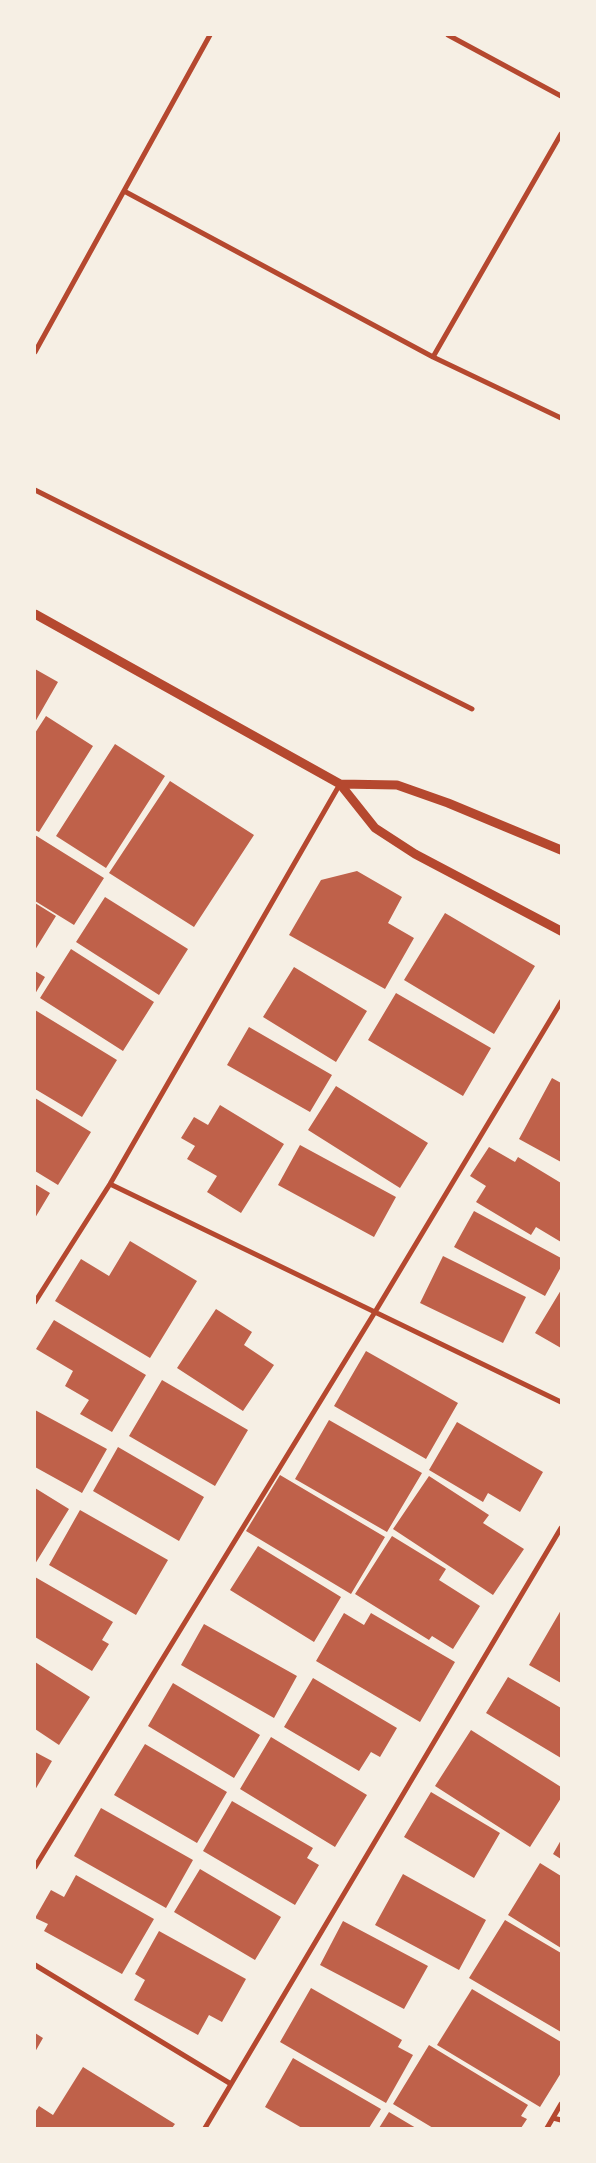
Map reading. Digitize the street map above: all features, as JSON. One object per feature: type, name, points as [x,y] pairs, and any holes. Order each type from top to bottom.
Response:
[{"type":"street","points":[[35,352],[210,35]]},
{"type":"street","points":[[448,35],[561,96]]},
{"type":"street","points":[[433,357],[561,134]]},
{"type":"street","points":[[124,191],[433,357],[561,418]]},
{"type":"street","points":[[35,490],[472,708]]},
{"type":"street","points":[[35,614],[340,784],[375,828],[415,854],[561,931]]},
{"type":"street","points":[[340,784],[397,786],[448,803],[561,850]]},
{"type":"street","points":[[35,1302],[110,1184],[340,784]]},
{"type":"street","points":[[35,1867],[375,1312],[561,1002]]},
{"type":"street","points":[[110,1184],[561,1402]]},
{"type":"street","points":[[205,2128],[561,1528]]},
{"type":"street","points":[[35,1965],[231,2084]]},
{"type":"street","points":[[547,2128],[561,2104]]},
{"type":"street","points":[[553,2118],[561,2120]]},
{"type":"building","points":[[35,669],[58,682],[35,722]]},
{"type":"building","points":[[46,716],[93,746],[39,832],[35,830],[35,733]]},
{"type":"building","points":[[115,744],[165,776],[106,868],[56,836]]},
{"type":"building","points":[[170,781],[254,835],[194,927],[109,873]]},
{"type":"building","points":[[35,835],[104,878],[74,925],[35,901]]},
{"type":"building","points":[[357,871],[402,897],[388,923],[414,938],[385,989],[289,935],[321,880]]},
{"type":"building","points":[[105,897],[188,949],[159,995],[76,942]]},
{"type":"building","points":[[35,903],[56,916],[35,950]]},
{"type":"building","points":[[445,913],[535,966],[494,1034],[404,980]]},
{"type":"building","points":[[71,949],[154,1002],[123,1051],[40,998]]},
{"type":"building","points":[[294,967],[367,1011],[336,1062],[263,1017]]},
{"type":"building","points":[[35,971],[45,977],[35,994]]},
{"type":"building","points":[[396,993],[491,1048],[463,1096],[368,1040]]},
{"type":"building","points":[[35,1010],[117,1060],[82,1117],[35,1089]]},
{"type":"building","points":[[249,1027],[332,1075],[310,1112],[227,1065]]},
{"type":"building","points":[[552,1078],[561,1083],[561,1162],[519,1139]]},
{"type":"building","points":[[336,1086],[428,1143],[400,1188],[308,1130]]},
{"type":"building","points":[[35,1098],[91,1132],[58,1185],[35,1171]]},
{"type":"building","points":[[220,1105],[284,1144],[241,1213],[207,1192],[217,1176],[187,1159],[195,1146],[181,1138],[194,1117],[208,1125]]},
{"type":"building","points":[[300,1145],[396,1197],[374,1237],[278,1185]]},
{"type":"building","points":[[489,1147],[515,1162],[518,1157],[561,1183],[561,1242],[536,1227],[531,1235],[476,1202],[486,1186],[470,1176]]},
{"type":"building","points":[[35,1184],[50,1193],[35,1218]]},
{"type":"building","points":[[474,1211],[561,1258],[561,1267],[545,1296],[454,1247]]},
{"type":"building","points":[[130,1241],[197,1281],[150,1358],[55,1301],[81,1259],[109,1276]]},
{"type":"building","points":[[443,1256],[526,1297],[503,1343],[420,1303]]},
{"type":"building","points":[[561,1290],[561,1348],[535,1333]]},
{"type":"building","points":[[216,1309],[252,1332],[244,1345],[274,1365],[243,1411],[177,1368]]},
{"type":"building","points":[[54,1320],[146,1375],[112,1432],[80,1414],[89,1400],[65,1386],[73,1371],[36,1349]]},
{"type":"building","points":[[366,1351],[458,1403],[426,1459],[334,1406]]},
{"type":"building","points":[[162,1380],[248,1430],[215,1486],[129,1436]]},
{"type":"building","points":[[35,1410],[107,1449],[82,1493],[35,1467]]},
{"type":"building","points":[[329,1420],[422,1473],[387,1532],[295,1479]]},
{"type":"building","points":[[457,1422],[543,1472],[520,1512],[488,1493],[483,1502],[429,1470]]},
{"type":"building","points":[[118,1447],[204,1497],[179,1541],[93,1491]]},
{"type":"building","points":[[280,1475],[385,1537],[351,1594],[246,1531]]},
{"type":"building","points":[[429,1476],[489,1515],[483,1523],[524,1549],[493,1595],[393,1529]]},
{"type":"building","points":[[35,1488],[69,1509],[35,1564]]},
{"type":"building","points":[[80,1510],[168,1560],[136,1615],[49,1565]]},
{"type":"building","points":[[392,1536],[446,1569],[439,1580],[480,1606],[453,1649],[432,1636],[429,1640],[355,1594]]},
{"type":"building","points":[[258,1546],[341,1597],[314,1642],[230,1590]]},
{"type":"building","points":[[35,1577],[113,1622],[102,1640],[109,1644],[92,1671],[35,1637]]},
{"type":"building","points":[[561,1610],[561,1683],[529,1665]]},
{"type":"building","points":[[344,1613],[364,1625],[371,1613],[455,1662],[420,1722],[316,1661]]},
{"type":"building","points":[[204,1624],[297,1676],[274,1718],[181,1665]]},
{"type":"building","points":[[35,1662],[90,1697],[59,1745],[35,1729]]},
{"type":"building","points":[[508,1677],[561,1708],[561,1758],[486,1713]]},
{"type":"building","points":[[313,1678],[397,1728],[380,1757],[371,1752],[359,1771],[284,1727]]},
{"type":"building","points":[[173,1683],[260,1735],[234,1778],[148,1726]]},
{"type":"building","points":[[471,1730],[561,1787],[561,1798],[530,1847],[435,1786]]},
{"type":"building","points":[[271,1737],[367,1795],[335,1847],[240,1789]]},
{"type":"building","points":[[145,1744],[227,1792],[197,1843],[114,1795]]},
{"type":"building","points":[[35,1752],[52,1761],[35,1790]]},
{"type":"building","points":[[431,1792],[500,1833],[474,1878],[404,1837]]},
{"type":"building","points":[[232,1801],[313,1848],[307,1858],[319,1865],[295,1905],[203,1851]]},
{"type":"building","points":[[101,1808],[193,1860],[166,1908],[74,1856]]},
{"type":"building","points":[[561,1840],[561,1859],[553,1854]]},
{"type":"building","points":[[540,1863],[561,1876],[561,1948],[508,1915]]},
{"type":"building","points":[[200,1869],[281,1917],[255,1960],[174,1912]]},
{"type":"building","points":[[403,1874],[486,1920],[459,1970],[375,1925]]},
{"type":"building","points":[[76,1875],[154,1919],[122,1974],[44,1931],[48,1924],[35,1918],[51,1890],[64,1897]]},
{"type":"building","points":[[505,1920],[561,1953],[561,2032],[469,1978]]},
{"type":"building","points":[[343,1921],[428,1966],[404,2009],[320,1965]]},
{"type":"building","points":[[159,1931],[246,1979],[222,2022],[209,2015],[198,2035],[134,2000],[145,1980],[135,1974]]},
{"type":"building","points":[[311,1988],[402,2040],[398,2047],[413,2055],[386,2103],[280,2042]]},
{"type":"building","points":[[472,1989],[561,2042],[561,2073],[540,2107],[437,2045]]},
{"type":"building","points":[[35,2033],[43,2038],[35,2052]]},
{"type":"building","points":[[429,2045],[528,2105],[521,2116],[527,2119],[521,2128],[433,2128],[393,2104]]},
{"type":"building","points":[[293,2058],[381,2109],[369,2128],[302,2128],[265,2107]]},
{"type":"building","points":[[83,2067],[175,2124],[172,2128],[35,2128],[35,2112],[39,2106],[53,2115]]},
{"type":"building","points":[[389,2112],[416,2128],[379,2128]]}]
